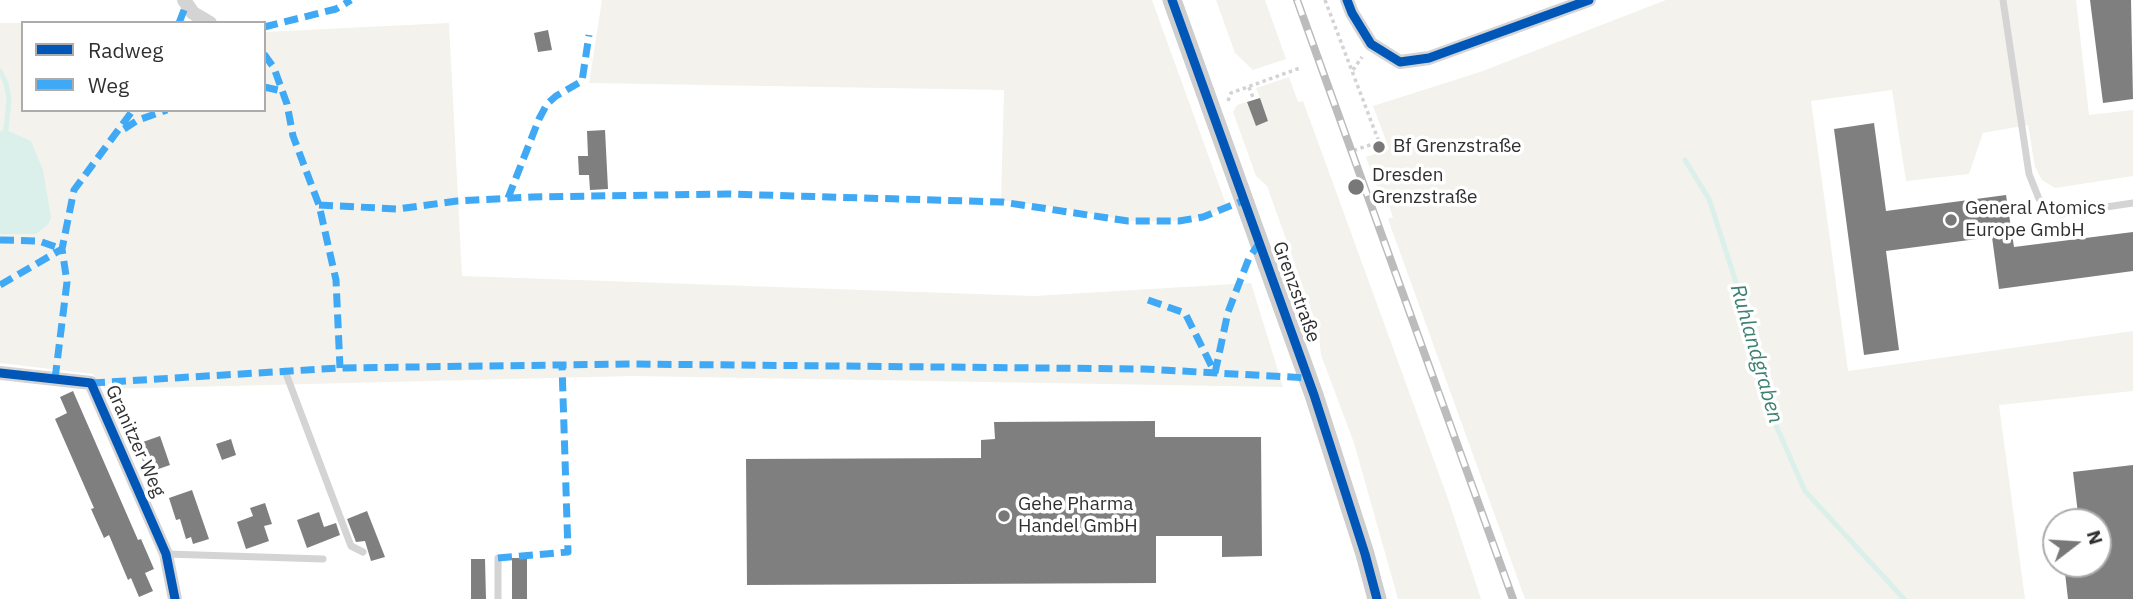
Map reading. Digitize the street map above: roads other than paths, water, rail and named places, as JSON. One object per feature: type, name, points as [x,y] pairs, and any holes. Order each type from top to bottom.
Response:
[{"type":"main road","name":"Grenzstraße","points":[[1172,0],[1314,395],[1377,599]]},
{"type":"street","points":[[184,0],[193,13],[207,21]]},
{"type":"street","points":[[1347,0],[1371,44],[1400,62],[1429,58],[1589,0]]},
{"type":"street","name":"Granitzer Weg","points":[[0,373],[91,383],[166,554],[176,599]]},
{"type":"lane","points":[[2003,0],[2029,174],[2039,199],[2060,214],[2133,203]]},
{"type":"lane","points":[[285,371],[351,546],[363,552]]},
{"type":"lane","points":[[166,554],[323,559]]},
{"type":"lane","points":[[498,558],[498,599]]},
{"type":"waterway","points":[[0,71],[9,99],[6,130]]},
{"type":"waterway","name":"Ruhlandgraben","points":[[1685,160],[1709,199],[1746,313],[1766,403],[1805,491],[1904,599]]},
{"type":"railway","points":[[1297,0],[1513,599]]},
{"type":"place","name":"Bf Grenzstraße","points":[[1379,147]]},
{"type":"place","name":"Dresden Grenzstraße","points":[[1356,187]]},
{"type":"place","name":"General Atomics Europe GmbH","points":[[1951,220]]},
{"type":"place","name":"Gehe Pharma Handel GmbH","points":[[1004,516]]}]
